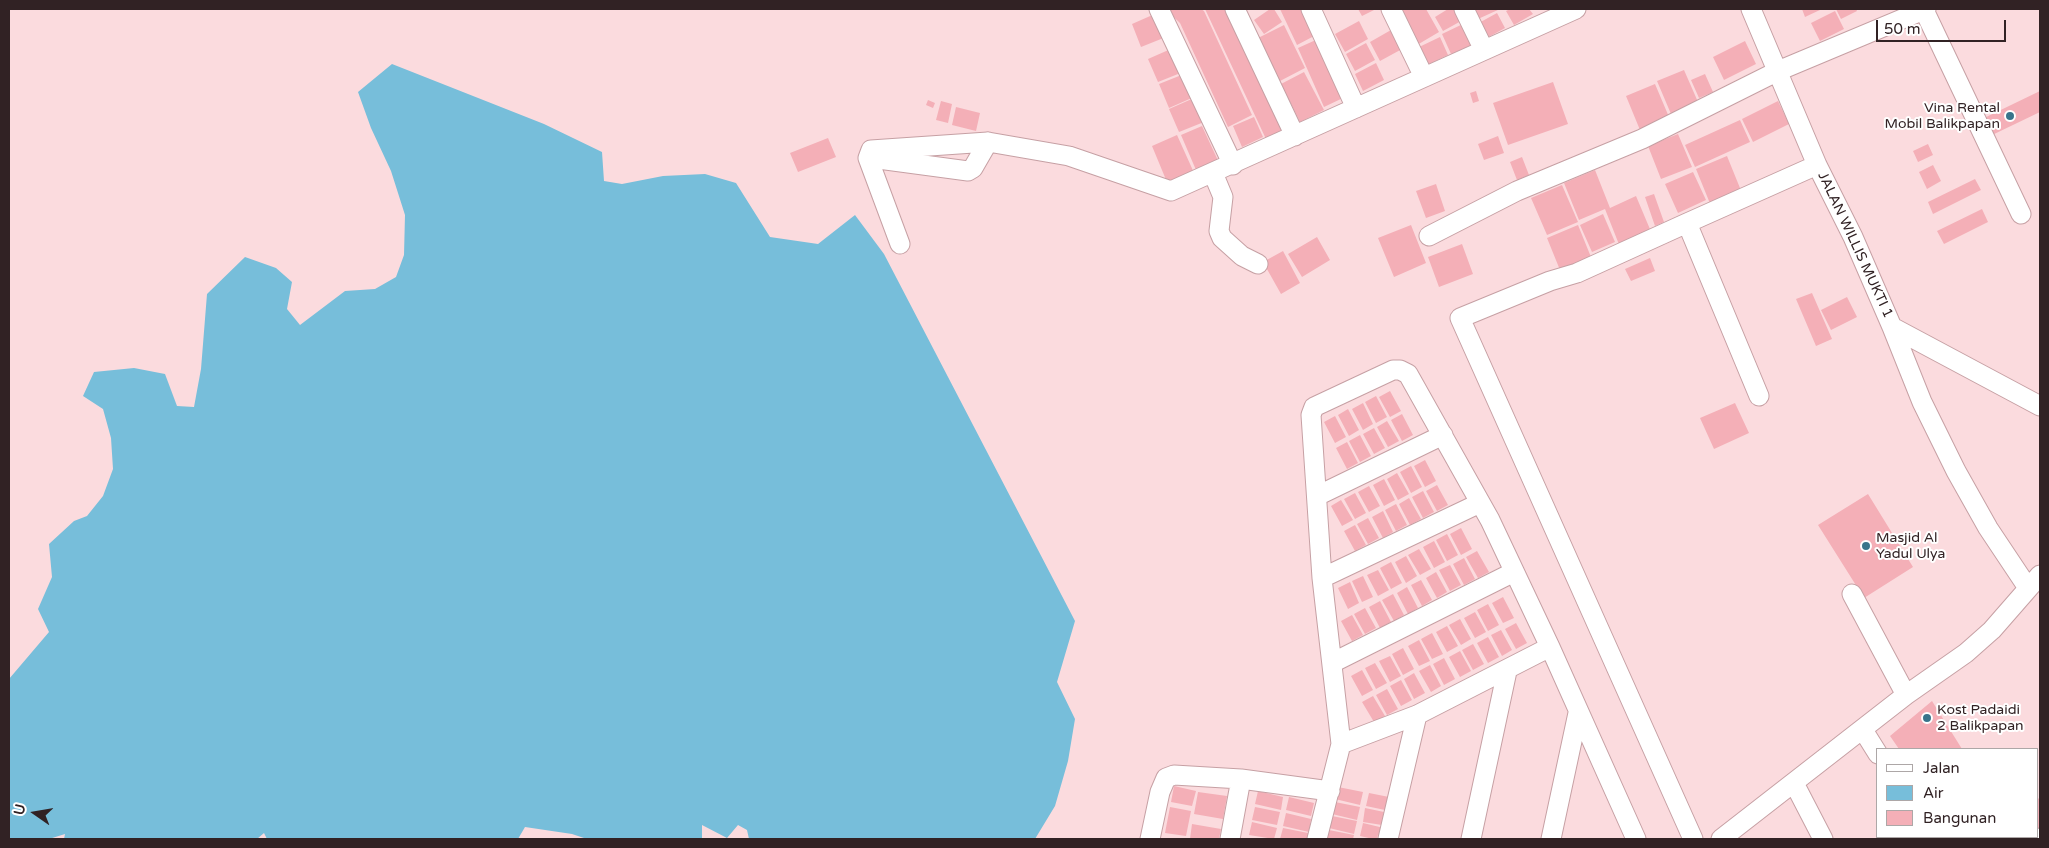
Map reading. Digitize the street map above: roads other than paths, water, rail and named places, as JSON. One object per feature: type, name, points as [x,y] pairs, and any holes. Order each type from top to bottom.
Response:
[{"type":"street","points":[[1159,9],[1233,165]]},
{"type":"street","points":[[1235,9],[1295,136]]},
{"type":"street","points":[[1311,9],[1356,108]]},
{"type":"street","points":[[1391,9],[1424,77]]},
{"type":"street","points":[[1464,9],[1484,50]]},
{"type":"street","points":[[900,244],[868,158],[871,150],[988,142],[1069,156],[1171,191],[1217,182],[1233,165],[1484,50],[1545,15],[1576,9]]},
{"type":"street","name":"JALAN WILLIS MUKTI 1","points":[[1751,9],[1817,164],[1853,237],[1892,327],[2040,406]]},
{"type":"street","points":[[1429,236],[1517,191],[1642,139],[1778,71],[1925,9],[2021,214]]},
{"type":"street","points":[[868,158],[968,171],[973,168],[988,142]]},
{"type":"street","points":[[1693,839],[1460,318],[1550,281],[1577,274],[1817,164]]},
{"type":"street","points":[[1217,182],[1223,203],[1219,231],[1222,238],[1242,256],[1258,264]]},
{"type":"street","points":[[1686,223],[1759,396]]},
{"type":"street","points":[[1721,839],[1906,695],[1966,653],[1992,630],[2034,581],[1988,528],[1956,471],[1922,402],[1892,327]]},
{"type":"street","points":[[1317,839],[1340,744],[1322,578],[1310,424],[1314,407],[1393,370],[1400,370],[1408,374],[1480,503],[1550,647],[1636,839]]},
{"type":"street","points":[[1317,496],[1443,435]]},
{"type":"street","points":[[1322,578],[1480,503]]},
{"type":"street","points":[[1332,663],[1514,572]]},
{"type":"street","points":[[1852,594],[1906,695]]},
{"type":"street","points":[[1340,744],[1417,715],[1507,671],[1550,647]]},
{"type":"street","points":[[1471,839],[1507,671]]},
{"type":"street","points":[[1551,839],[1578,713]]},
{"type":"street","points":[[1388,839],[1417,715]]},
{"type":"street","points":[[1863,730],[1876,751]]},
{"type":"street","points":[[1150,839],[1160,792],[1166,778],[1174,775],[1241,779],[1330,791]]},
{"type":"street","points":[[1230,839],[1241,779]]},
{"type":"street","points":[[1794,784],[1824,839]]},
{"type":"water","points":[[392,64],[544,124],[602,152],[604,181],[622,184],[663,176],[705,174],[736,183],[770,237],[818,244],[855,215],[884,254],[1075,621],[1057,682],[1075,719],[1068,761],[1055,806],[1035,839],[749,839],[747,830],[738,825],[727,838],[702,825],[702,839],[587,839],[572,834],[525,827],[518,839],[267,839],[264,833],[257,839],[64,839],[65,834],[49,839],[9,839],[9,679],[49,632],[38,609],[52,577],[49,544],[74,521],[87,516],[103,496],[113,469],[111,438],[103,409],[83,396],[94,372],[134,368],[165,374],[177,406],[194,407],[201,369],[207,294],[245,257],[276,268],[292,282],[287,309],[300,325],[345,291],[375,289],[396,277],[404,255],[405,215],[391,171],[371,128],[358,92]]},
{"type":"place","name":"Vina Rental Mobil Balikpapan","points":[[2010,116]]},
{"type":"place","name":"Masjid Al Yadul Ulya","points":[[1866,546]]},
{"type":"place","name":"Kost Padaidi 2 Balikpapan","points":[[1927,718]]}]
